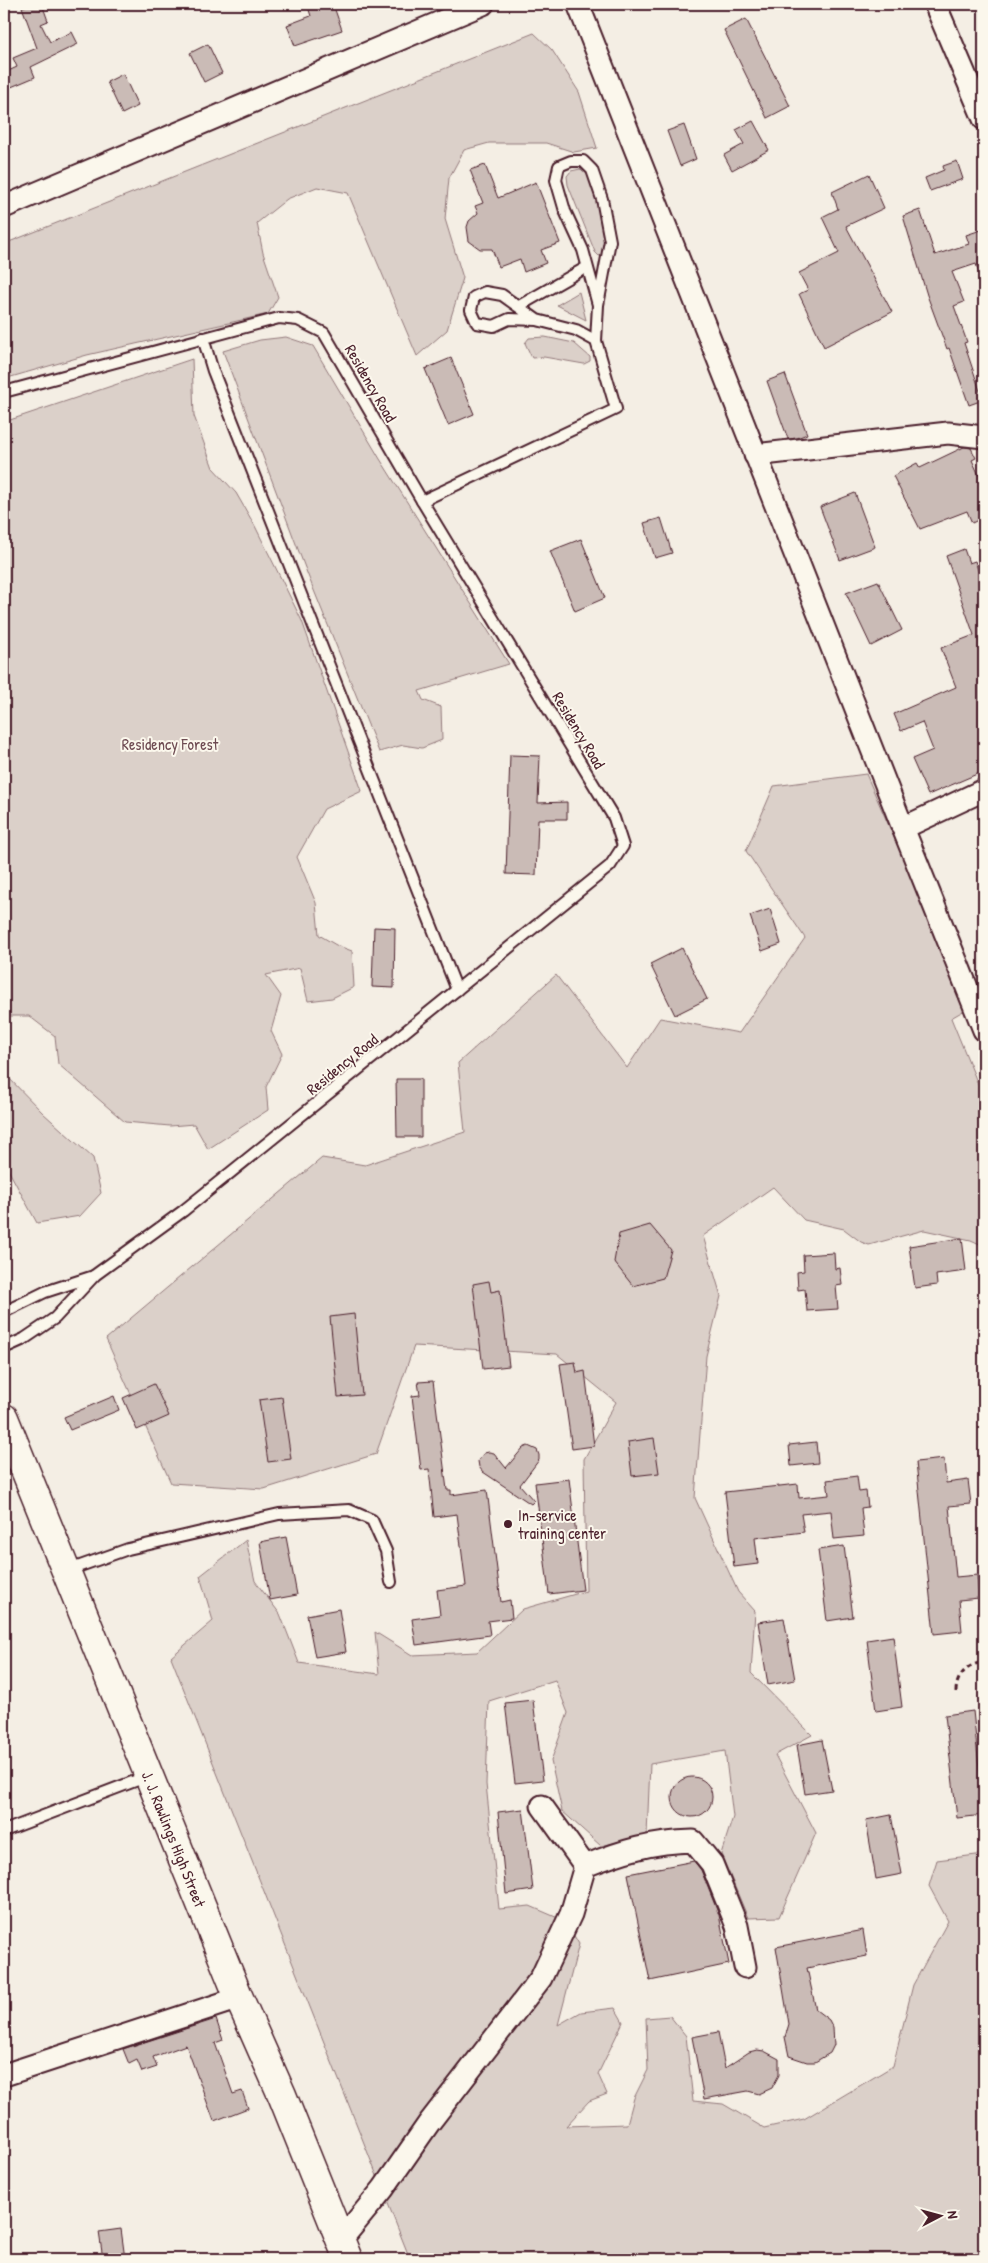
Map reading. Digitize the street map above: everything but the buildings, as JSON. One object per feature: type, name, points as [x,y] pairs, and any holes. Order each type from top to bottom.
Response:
[{"type":"main road","name":"J. J. Rawlings High Street","points":[[4,1418],[238,1998],[282,2095],[344,2250]]},
{"type":"street","points":[[4,207],[483,4]]},
{"type":"street","points":[[578,4],[903,828],[982,1017]]},
{"type":"street","points":[[935,4],[984,119]]},
{"type":"street","points":[[755,455],[948,433],[984,437]]},
{"type":"street","points":[[903,828],[984,790]]},
{"type":"street","points":[[542,1806],[585,1866]]},
{"type":"street","points":[[585,1866],[622,1851],[669,1842],[693,1841],[712,1864],[715,1871],[737,1926],[745,1967]]},
{"type":"street","points":[[344,2250],[383,2189],[429,2124],[541,1978],[570,1914],[585,1866]]},
{"type":"street","points":[[4,2075],[238,1998]]},
{"type":"lane","points":[[422,501],[616,409],[596,340],[598,304],[610,241],[602,198],[592,170],[583,161],[571,161],[559,166],[556,180],[565,210],[583,250],[598,304]]},
{"type":"lane","points":[[519,306],[587,267]]},
{"type":"lane","points":[[538,320],[502,295],[485,292],[474,297],[471,310],[477,323],[494,326],[510,319],[538,320],[576,330],[596,340]]},
{"type":"lane","name":"Residency Road","points":[[4,392],[279,318],[298,320],[324,333],[422,501],[614,818],[623,846],[610,866],[183,1212],[95,1275],[55,1318],[24,1339],[4,1348]]},
{"type":"lane","points":[[203,338],[213,371],[457,990]]},
{"type":"lane","name":"Residency Road","points":[[4,1312],[45,1292],[95,1275]]},
{"type":"lane","points":[[65,1572],[128,1549],[279,1514],[349,1510],[372,1520],[386,1551],[391,1582]]},
{"type":"lane","points":[[4,1831],[148,1776]]},
{"type":"path","points":[[956,1692],[956,1683],[964,1670],[984,1662]]},
{"type":"green space","points":[[534,33],[552,50],[579,92],[597,148],[574,152],[546,143],[489,143],[464,150],[449,178],[445,219],[463,278],[447,330],[417,356],[348,193],[317,187],[287,199],[257,223],[263,253],[278,297],[268,314],[87,355],[4,379],[4,244]]},
{"type":"green space","points":[[580,169],[588,173],[603,224],[603,254],[599,256],[595,252],[568,185],[567,176],[571,171]]},
{"type":"green space","points":[[579,292],[586,320],[557,305]]},
{"type":"green space","points":[[286,337],[313,346],[380,459],[509,664],[419,691],[423,700],[441,707],[442,740],[422,748],[403,745],[379,752],[307,573],[223,351],[260,340]]},
{"type":"green space","points":[[545,337],[574,343],[590,357],[590,361],[584,364],[544,357],[532,358],[525,343],[529,338]]},
{"type":"green space","name":"Residency Forest","points":[[192,359],[194,416],[213,468],[236,493],[255,526],[302,621],[362,791],[324,809],[297,857],[316,903],[319,935],[336,945],[352,951],[354,987],[332,998],[308,1001],[300,968],[266,975],[281,996],[271,1031],[282,1054],[266,1087],[268,1110],[208,1149],[194,1124],[170,1126],[125,1122],[58,1064],[55,1036],[29,1016],[4,1016],[4,422]]},
{"type":"green space","points":[[866,774],[939,939],[965,1010],[951,1018],[984,1099],[984,1246],[971,1240],[924,1230],[869,1245],[861,1242],[844,1229],[804,1220],[773,1187],[703,1236],[721,1296],[706,1356],[695,1498],[738,1592],[755,1611],[751,1673],[812,1735],[775,1755],[816,1833],[779,1917],[748,1918],[721,1854],[733,1817],[725,1751],[650,1764],[647,1835],[601,1846],[562,1811],[551,1761],[568,1713],[555,1680],[489,1701],[486,1784],[499,1909],[530,1906],[565,1921],[579,1944],[558,2025],[581,2012],[615,2008],[623,2022],[598,2074],[607,2094],[589,2101],[566,2126],[627,2124],[634,2098],[648,2070],[646,2018],[670,2016],[686,2036],[693,2101],[723,2104],[764,2128],[804,2119],[893,2066],[913,1985],[948,1921],[929,1886],[937,1860],[984,1854],[984,2259],[410,2259],[171,1657],[213,1621],[200,1576],[246,1540],[255,1581],[280,1614],[299,1663],[379,1674],[375,1632],[412,1655],[477,1652],[523,1609],[586,1591],[584,1459],[616,1402],[557,1354],[414,1346],[376,1454],[264,1489],[171,1483],[106,1339],[322,1158],[365,1165],[465,1132],[458,1063],[556,975],[627,1068],[660,1018],[739,1033],[805,938],[746,851],[774,786]]},
{"type":"green space","points":[[4,1073],[43,1113],[93,1158],[101,1193],[80,1216],[37,1223],[4,1162]]},
{"type":"place","name":"In-service training center","points":[[508,1524]]}]
